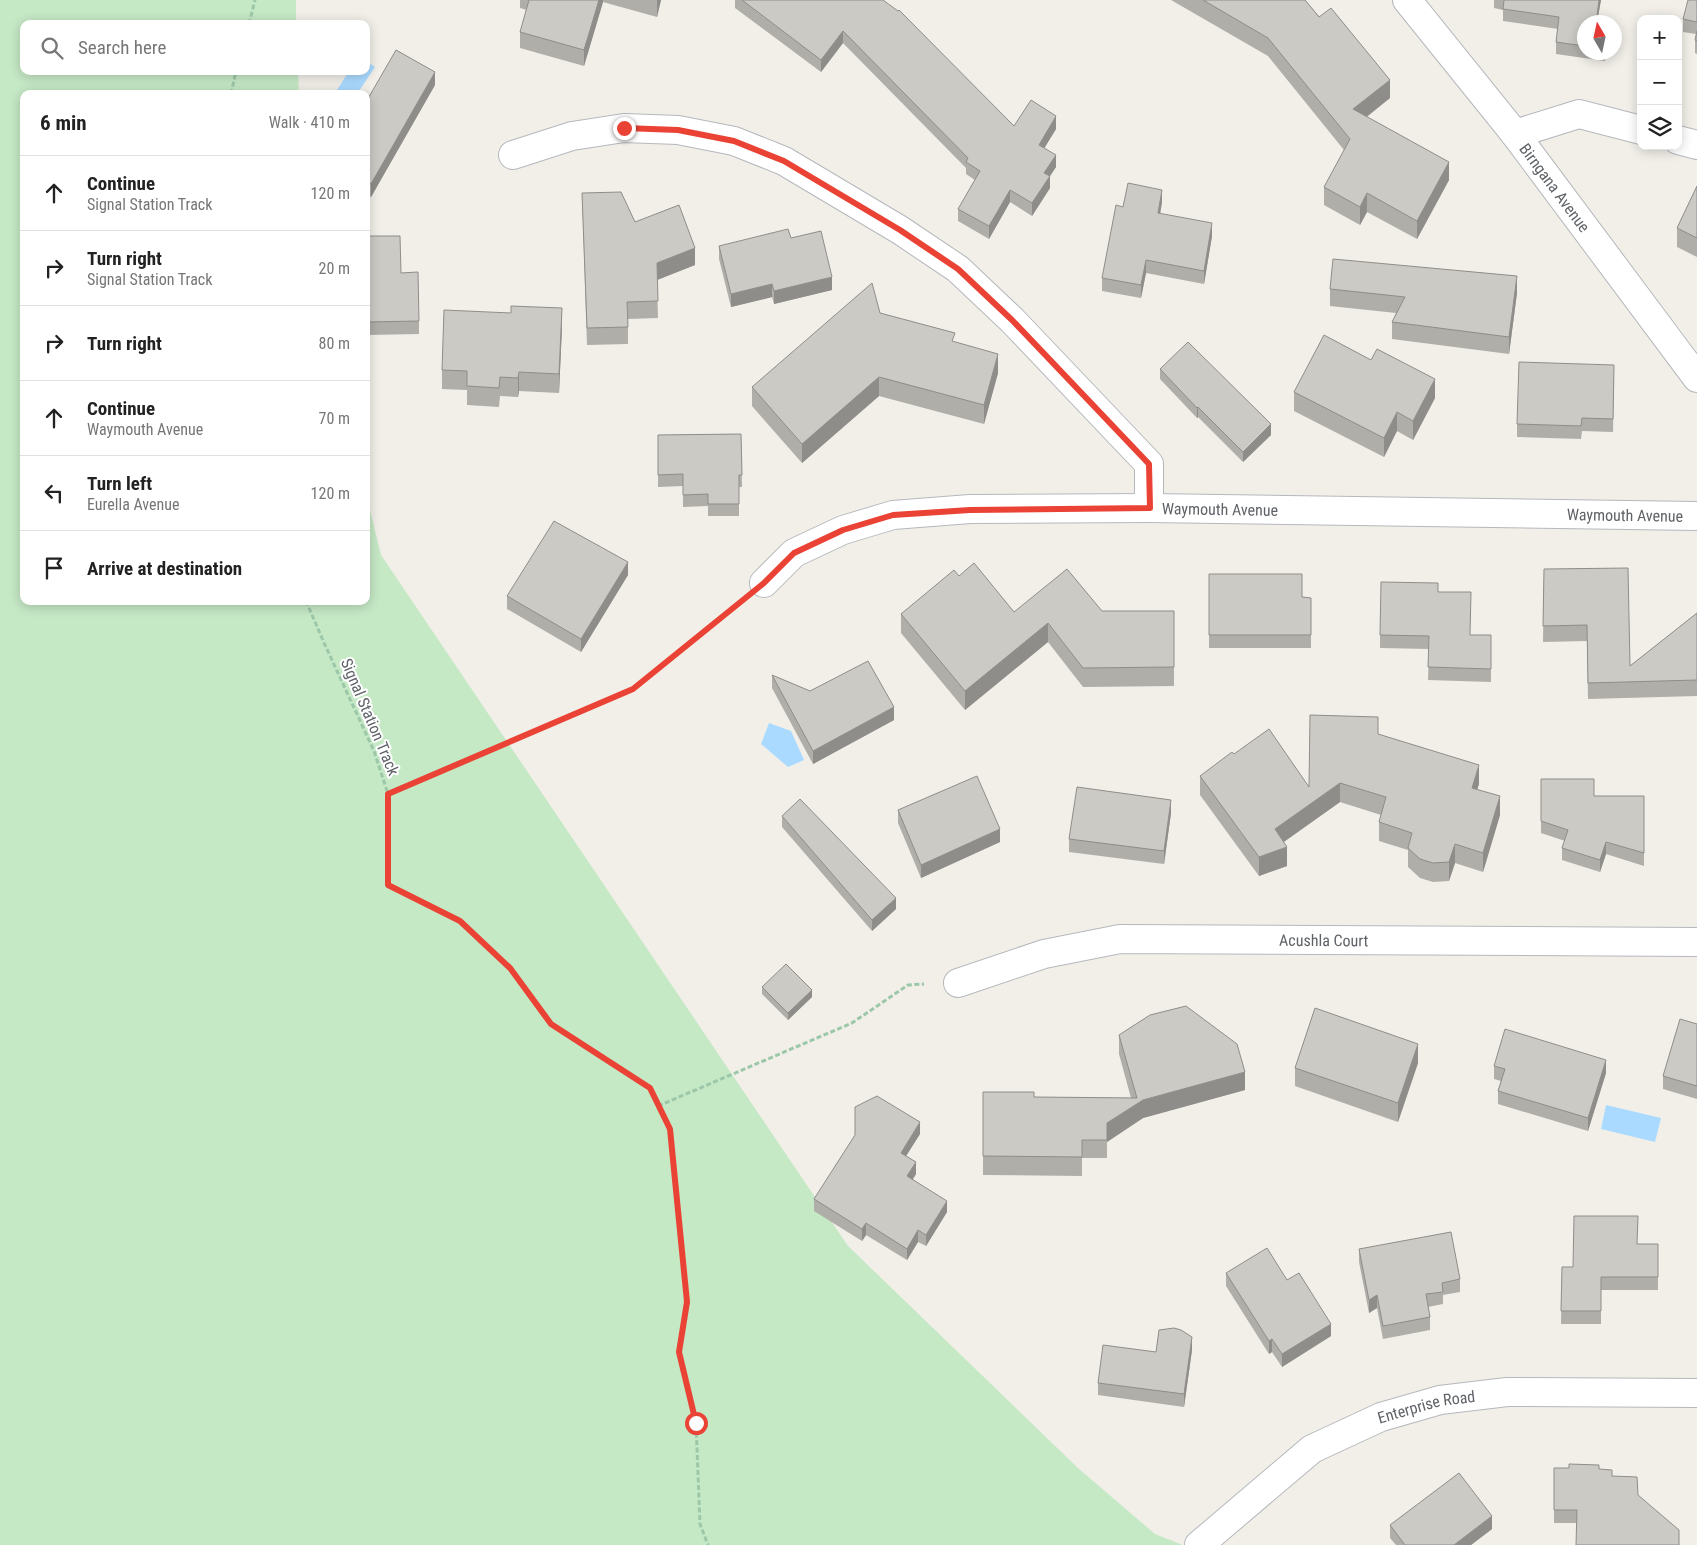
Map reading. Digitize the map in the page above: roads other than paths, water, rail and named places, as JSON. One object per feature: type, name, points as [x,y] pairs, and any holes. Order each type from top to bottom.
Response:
[{"type":"street","name":"Birngana Avenue","points":[[1407,0],[1515,134],[1697,378]]},
{"type":"street","points":[[1515,134],[1579,114],[1637,129]]},
{"type":"street","points":[[513,155],[572,136],[624,128],[678,130],[734,141],[784,161],[900,230],[958,269],[1012,320],[1149,464],[1150,508]]},
{"type":"street","points":[[1682,141],[1697,145]]},
{"type":"street","name":"Waymouth Avenue","points":[[764,583],[794,553],[843,530],[893,515],[970,510],[1150,508],[1697,516]]},
{"type":"street","name":"Acushla Court","points":[[958,983],[1044,954],[1120,939],[1697,942]]},
{"type":"street","name":"Enterprise Road","points":[[1199,1545],[1312,1448],[1381,1417],[1440,1400],[1507,1392],[1697,1393]]},
{"type":"water","points":[[370,64],[375,67],[370,74]]},
{"type":"water","points":[[346,75],[370,75],[360,90],[337,90]]},
{"type":"water","points":[[769,723],[791,731],[804,760],[788,767],[761,744]]},
{"type":"water","points":[[1606,1105],[1661,1118],[1655,1142],[1601,1129]]}]
